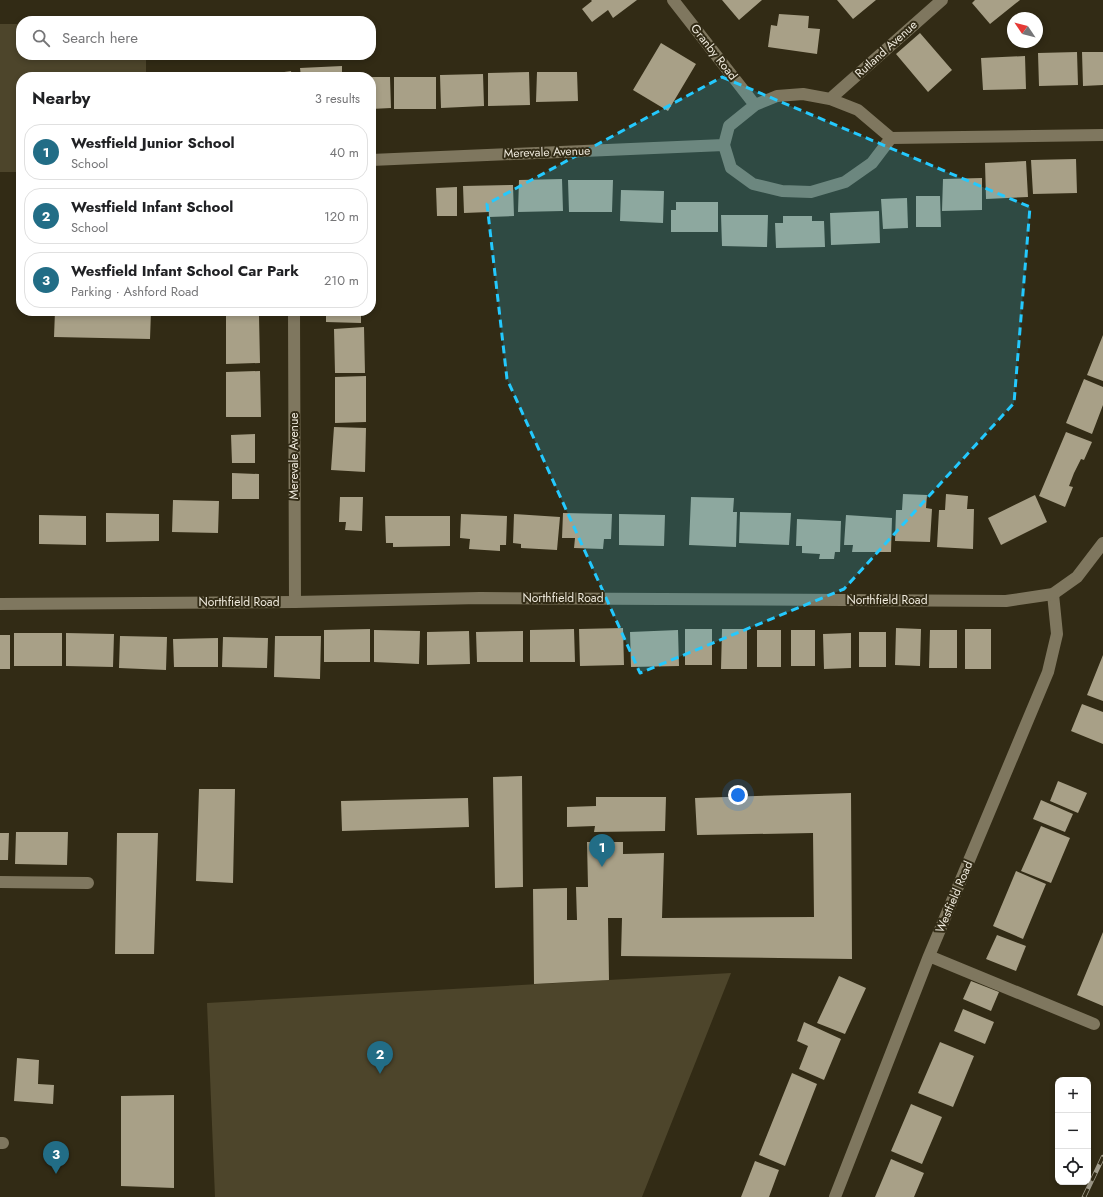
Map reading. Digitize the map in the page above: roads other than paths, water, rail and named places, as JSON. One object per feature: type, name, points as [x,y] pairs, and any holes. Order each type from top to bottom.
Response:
[{"type":"street","name":"Granby Road","points":[[673,0],[755,105]]},
{"type":"street","name":"Rutland Avenue","points":[[830,99],[942,0]]},
{"type":"street","points":[[891,138],[872,163],[846,182],[811,192],[782,191],[753,184],[731,168],[724,145],[729,126],[755,105],[777,96],[803,94],[830,99],[858,110],[891,138],[1103,135]]},
{"type":"street","name":"Merevale Avenue","points":[[376,160],[724,145]]},
{"type":"street","name":"Merevale Avenue","points":[[294,316],[295,602]]},
{"type":"street","name":"Northfield Road","points":[[0,604],[295,602],[480,598],[1006,601],[1053,594],[1077,577],[1103,543]]},
{"type":"street","name":"Westfield Road","points":[[835,1197],[929,956],[1048,672],[1057,634],[1053,594]]},
{"type":"street","points":[[0,882],[88,883]]},
{"type":"street","points":[[929,956],[1094,1024]]},
{"type":"railway","points":[[1084,1197],[1103,1157]]},
{"type":"place","name":"Westfield Junior School","points":[[602,867]]},
{"type":"place","name":"Westfield Infant School","points":[[380,1074]]},
{"type":"place","name":"Westfield Infant School Car Park","points":[[56,1174]]}]
